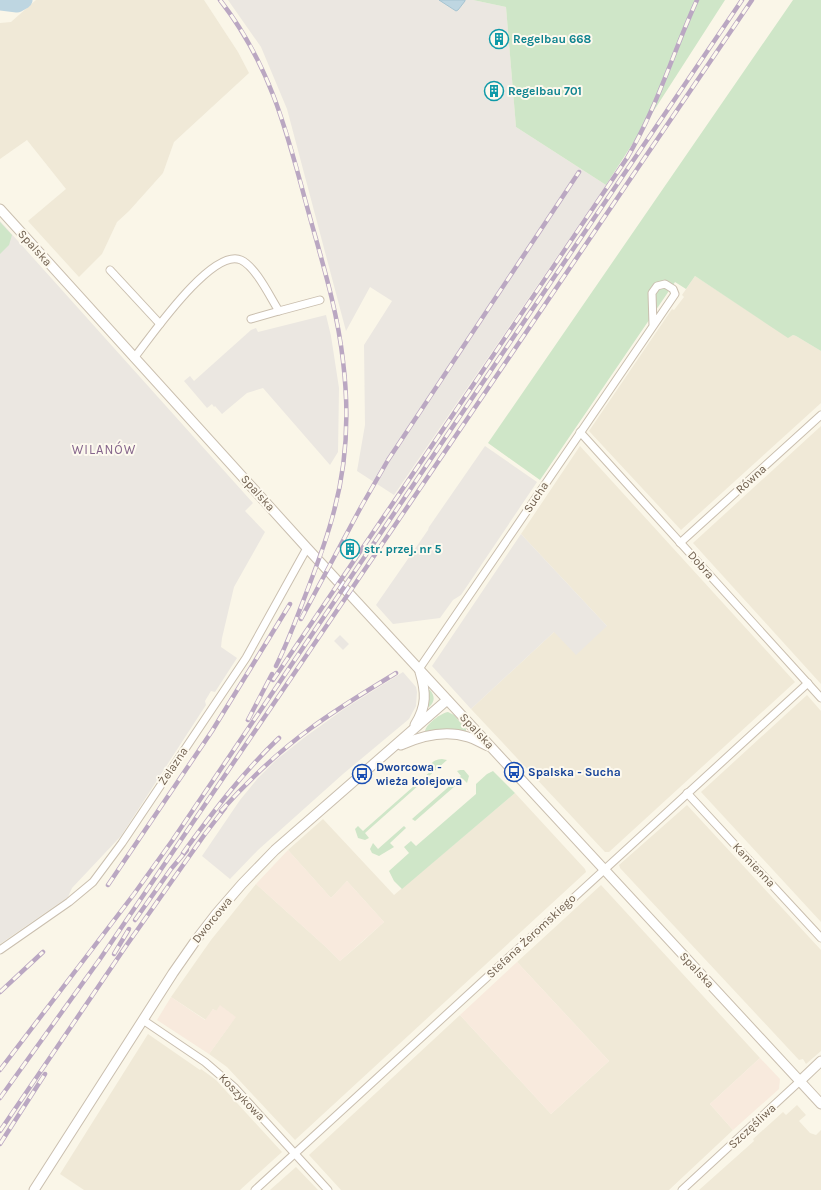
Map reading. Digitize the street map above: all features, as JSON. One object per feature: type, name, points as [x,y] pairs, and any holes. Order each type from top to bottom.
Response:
[{"type":"street","name":"Spalska","points":[[0,209],[307,548],[821,1104]]},
{"type":"street","points":[[134,358],[187,291],[214,267],[228,260],[241,260],[248,265],[279,311]]},
{"type":"street","points":[[110,270],[160,324]]},
{"type":"street","name":"Sucha","points":[[419,669],[652,325],[675,294],[672,289],[665,284],[657,286],[652,293],[652,325]]},
{"type":"street","points":[[251,319],[320,300]]},
{"type":"street","name":"Równa","points":[[680,543],[821,415]]},
{"type":"street","name":"Dobra","points":[[580,432],[821,698]]},
{"type":"street","name":"Żelazna","points":[[0,950],[69,902],[93,882],[122,844],[246,658],[307,548]]},
{"type":"street","points":[[411,732],[420,717],[424,704],[425,687],[419,669]]},
{"type":"street","name":"Stefana Żeromskiego","points":[[255,1190],[808,683]]},
{"type":"street","name":"Dworcowa","points":[[34,1190],[196,940],[242,884],[299,828],[447,700]]},
{"type":"street","points":[[390,749],[424,736],[440,734],[467,736],[493,749]]},
{"type":"street","name":"Kamienna","points":[[687,793],[821,938]]},
{"type":"street","name":"Koszykowa","points":[[143,1020],[205,1062],[220,1074],[235,1088],[328,1190]]},
{"type":"street","name":"Szczęśliwa","points":[[682,1190],[821,1061]]},
{"type":"shaded area","points":[[36,0],[204,0],[238,52],[249,73],[174,142],[163,173],[129,211],[117,222],[102,254],[79,277],[28,221],[66,189],[27,140],[0,159],[0,23],[11,22]]},
{"type":"shaded area","points":[[228,0],[473,0],[506,7],[516,127],[606,185],[394,495],[357,471],[365,425],[364,345],[392,301],[370,287],[346,331],[287,109],[261,47]]},
{"type":"shaded area","points":[[0,221],[253,503],[245,511],[265,532],[234,587],[222,638],[221,647],[237,658],[215,692],[211,691],[205,701],[206,705],[121,836],[72,888],[68,897],[0,944]]},
{"type":"shaded area","points":[[695,276],[788,337],[793,335],[796,336],[821,351],[821,403],[681,530],[589,431],[672,309],[674,310],[684,297],[682,295]]},
{"type":"shaded area","points":[[326,315],[331,336],[339,388],[338,452],[330,465],[263,388],[247,393],[222,414],[212,404],[207,408],[184,381],[190,376],[194,381],[251,330],[256,328],[258,332]]},
{"type":"shaded area","points":[[821,426],[821,684],[693,543]]},
{"type":"shaded area","points":[[485,446],[537,482],[461,595],[453,600],[440,618],[393,624],[376,605]]},
{"type":"shaded area","points":[[580,446],[795,682],[609,852],[605,852],[471,709],[554,632],[607,626],[521,534]]},
{"type":"shaded area","points":[[521,534],[607,626],[576,655],[554,632],[471,709],[432,666]]},
{"type":"shaded area","points":[[340,635],[349,644],[343,650],[334,641]]},
{"type":"shaded area","points":[[403,672],[416,687],[417,692],[416,706],[409,719],[343,774],[258,850],[230,879],[202,856],[240,800],[258,778],[276,760],[344,709]]},
{"type":"shaded area","points":[[807,695],[821,711],[821,922],[701,792]]},
{"type":"shaded area","points":[[515,793],[585,869],[586,872],[295,1140],[227,1067],[209,1054],[232,1022],[213,1009],[206,1020],[171,997],[211,940],[256,884],[340,961],[384,922],[347,881],[331,898],[288,850],[323,819],[394,895]]},
{"type":"shaded area","points":[[687,805],[821,950],[821,1051],[806,1064],[803,1059],[799,1060],[620,868],[619,865]]},
{"type":"shaded area","points":[[288,850],[331,898],[347,881],[384,922],[340,961],[256,884]]},
{"type":"shaded area","points":[[601,885],[760,1058],[710,1104],[733,1130],[669,1190],[341,1190],[309,1155],[460,1015],[551,1114],[609,1061],[517,962]]},
{"type":"shaded area","points":[[517,962],[609,1061],[551,1114],[460,1015]]},
{"type":"shaded area","points":[[171,997],[205,1020],[213,1009],[216,1011],[220,1005],[236,1017],[209,1054],[157,1020]]},
{"type":"shaded area","points":[[148,1034],[216,1080],[282,1152],[240,1190],[84,1190],[60,1174]]},
{"type":"shaded area","points":[[760,1058],[780,1079],[779,1089],[733,1130],[710,1104]]},
{"type":"shaded area","points":[[797,1105],[806,1115],[799,1121],[810,1133],[816,1135],[821,1130],[821,1190],[699,1190],[754,1141],[753,1139],[783,1112],[786,1115]]},
{"type":"shaded area","points":[[296,1167],[318,1190],[270,1190]]},
{"type":"green space","points":[[473,0],[725,0],[606,185],[516,127],[506,7]]},
{"type":"green space","points":[[793,0],[821,0],[821,351],[796,336],[793,335],[788,338],[695,276],[686,289],[675,282],[540,480],[488,443]]},
{"type":"green space","points":[[0,222],[12,235],[9,245],[0,254]]},
{"type":"green space","points":[[428,690],[432,692],[434,699],[429,707],[427,706]]},
{"type":"green space","points":[[448,712],[454,715],[466,729],[466,733],[427,733],[425,731],[434,719]]},
{"type":"green space","points":[[442,759],[447,760],[365,833],[369,838],[365,840],[358,838],[355,829],[358,826],[363,831],[431,771],[431,764],[433,762]]},
{"type":"green space","points":[[464,770],[469,776],[467,783],[463,779],[415,821],[412,819],[461,776],[457,771]]},
{"type":"green space","points":[[493,771],[515,793],[402,889],[394,881],[389,871],[409,853],[404,847],[411,841],[416,846],[476,794],[476,784],[487,774]]},
{"type":"green space","points":[[404,826],[406,828],[390,843],[394,847],[379,856],[372,853],[370,849],[373,843],[378,849]]},
{"type":"water","points":[[439,0],[465,0],[465,1],[456,11]]},
{"type":"waterway","points":[[0,2],[17,4],[24,0]]},
{"type":"railway","points":[[220,0],[237,24],[251,48],[274,97],[283,122],[299,175],[337,321],[345,380],[346,436],[342,474],[334,511],[325,542],[292,629],[276,666]]},
{"type":"railway","points":[[273,680],[627,158],[638,139],[656,100],[697,0]]},
{"type":"railway","points":[[0,1070],[134,894],[172,841],[742,0]]},
{"type":"railway","points":[[0,1098],[100,959],[752,0]]},
{"type":"railway","points":[[301,619],[388,460],[579,172]]},
{"type":"railway","points":[[108,885],[212,731],[290,604]]},
{"type":"railway","points":[[221,811],[264,767],[299,737],[396,673]]},
{"type":"railway","points":[[248,720],[272,674]]},
{"type":"railway","points":[[183,853],[240,779],[279,738]]},
{"type":"railway","points":[[0,1131],[126,946],[225,808]]},
{"type":"railway","points":[[135,920],[171,869],[187,850]]},
{"type":"railway","points":[[114,954],[129,929]]},
{"type":"railway","points":[[0,992],[43,952]]},
{"type":"railway","points":[[0,1144],[45,1074]]},
{"type":"place","name":"Regelbau 668","points":[[499,39]]},
{"type":"place","name":"Regelbau 701","points":[[494,91]]},
{"type":"place","name":"str. przej. nr 5","points":[[350,549]]},
{"type":"place","name":"Spalska - Sucha","points":[[514,772]]},
{"type":"place","name":"Dworcowa - wieża kolejowa","points":[[362,774]]},
{"type":"district","name":"WILANÓW","points":[[104,449]]}]
